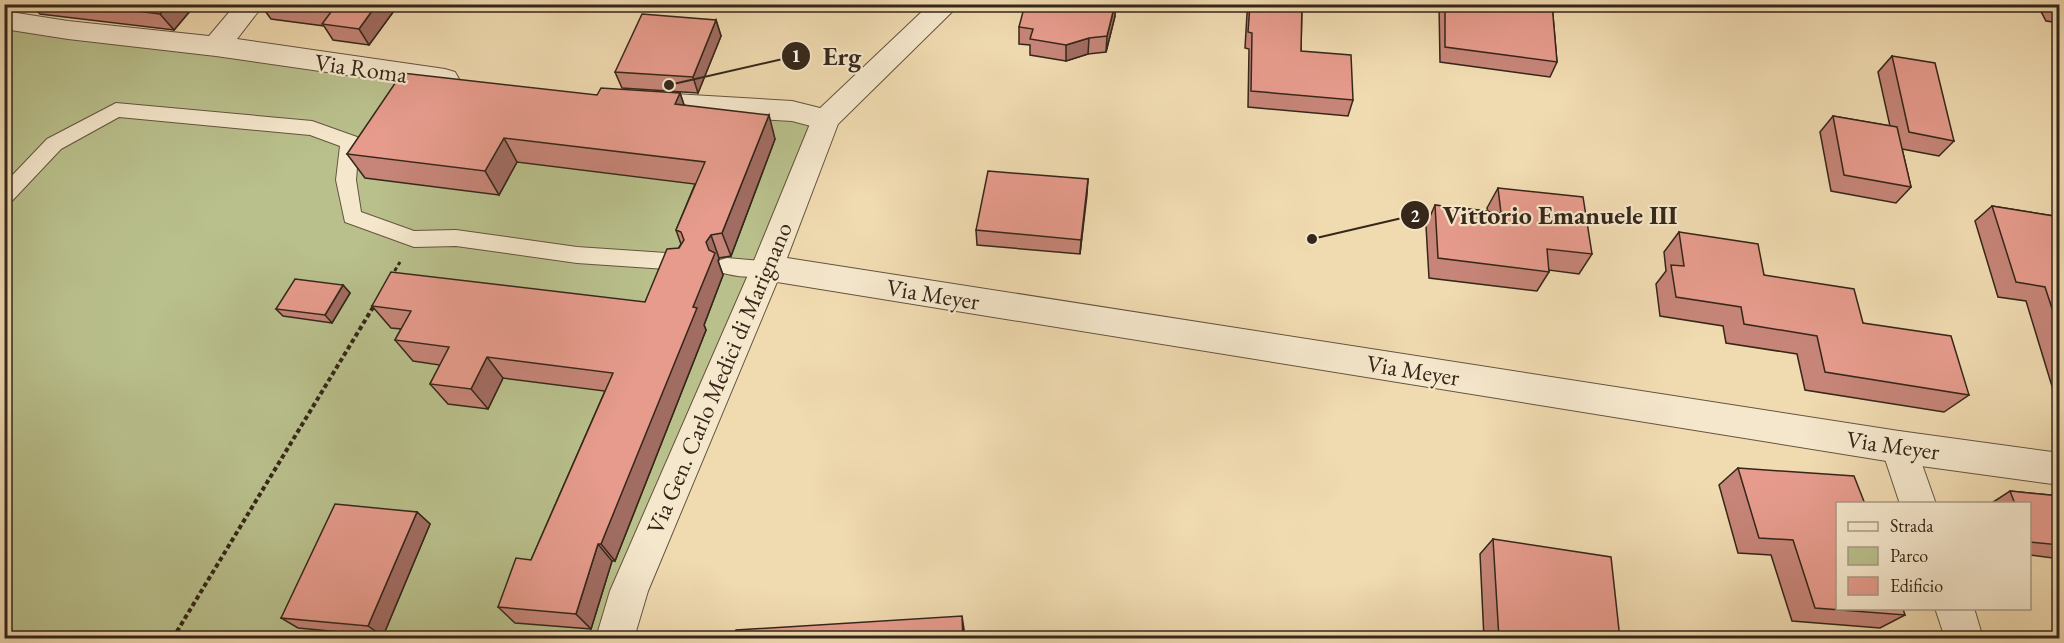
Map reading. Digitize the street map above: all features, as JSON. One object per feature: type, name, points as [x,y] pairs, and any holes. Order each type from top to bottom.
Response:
[{"type":"street","points":[[216,46],[251,4]]},
{"type":"street","points":[[619,100],[792,111],[826,119],[947,4]]},
{"type":"street","name":"Via Roma","points":[[4,20],[68,30],[216,46],[476,83]]},
{"type":"street","name":"Via Gen. Carlo Medici di Marignano","points":[[615,639],[628,591],[767,268],[826,119]]},
{"type":"street","name":"Via Meyer","points":[[767,268],[1899,447],[2060,469]]},
{"type":"street","points":[[1899,447],[1917,502]]},
{"type":"street","points":[[1954,610],[1964,639]]},
{"type":"lane","points":[[4,197],[54,144],[116,110],[312,128],[350,142],[346,180],[352,217],[414,239],[456,238],[577,255],[681,262]]},
{"type":"lane","points":[[727,266],[767,268]]},
{"type":"path","points":[[390,280],[414,239]]},
{"type":"path","points":[[173,639],[377,300]]},
{"type":"green space","points":[[4,20],[393,73],[631,102],[826,119],[629,591],[615,638],[5,638]]},
{"type":"building","points":[[80,4],[168,4],[160,14]]},
{"type":"building","points":[[274,4],[377,4],[359,29],[322,24],[331,12]]},
{"type":"building","points":[[1025,4],[1115,4],[1107,36],[1089,38],[1066,45],[1030,39],[1033,29],[1019,27]]},
{"type":"building","points":[[1250,4],[1302,4],[1301,51],[1351,55],[1353,100],[1251,91],[1252,33],[1248,32]]},
{"type":"building","points":[[1445,4],[1552,4],[1557,62],[1445,47]]},
{"type":"building","points":[[642,14],[716,20],[693,77],[615,72]]},
{"type":"building","points":[[1892,56],[1935,63],[1954,141],[1909,132]]},
{"type":"building","points":[[402,73],[597,95],[601,88],[680,93],[675,104],[769,115],[722,233],[711,235],[706,242],[709,250],[715,253],[693,307],[697,308],[601,544],[598,544],[576,614],[498,607],[516,558],[531,560],[613,373],[487,357],[471,389],[430,384],[449,347],[395,340],[411,311],[372,306],[391,272],[645,302],[667,249],[679,248],[684,240],[681,232],[676,230],[705,162],[504,138],[485,171],[347,154]]},
{"type":"building","points":[[1833,116],[1897,127],[1911,187],[1844,175]]},
{"type":"building","points":[[988,171],[1088,179],[1081,240],[976,230]]},
{"type":"building","points":[[1498,188],[1583,197],[1592,254],[1547,249],[1549,272],[1438,258],[1435,205],[1501,213]]},
{"type":"building","points":[[1992,206],[2060,217],[2060,333],[2045,287],[2016,282]]},
{"type":"building","points":[[1679,232],[1758,244],[1764,275],[1854,289],[1863,323],[1951,336],[1969,395],[1825,372],[1817,336],[1744,324],[1741,307],[1676,297],[1671,265],[1684,266]]},
{"type":"building","points":[[295,279],[343,285],[325,315],[276,309]]},
{"type":"building","points":[[1738,468],[1854,476],[1864,502],[1836,502],[1836,610],[1815,608],[1793,540],[1759,538]]},
{"type":"building","points":[[2010,491],[2060,496],[2060,545],[2031,542],[2031,502],[2014,502]]},
{"type":"building","points":[[335,504],[417,512],[368,626],[281,618]]},
{"type":"building","points":[[1493,539],[1611,557],[1620,639],[1499,639]]},
{"type":"building","points":[[1841,610],[1903,610],[1905,615]]},
{"type":"building","points":[[962,616],[963,639],[735,639],[736,630]]},
{"type":"place","name":"Erg","points":[[669,85]]},
{"type":"place","name":"Vittorio Emanuele III","points":[[1312,239]]}]
